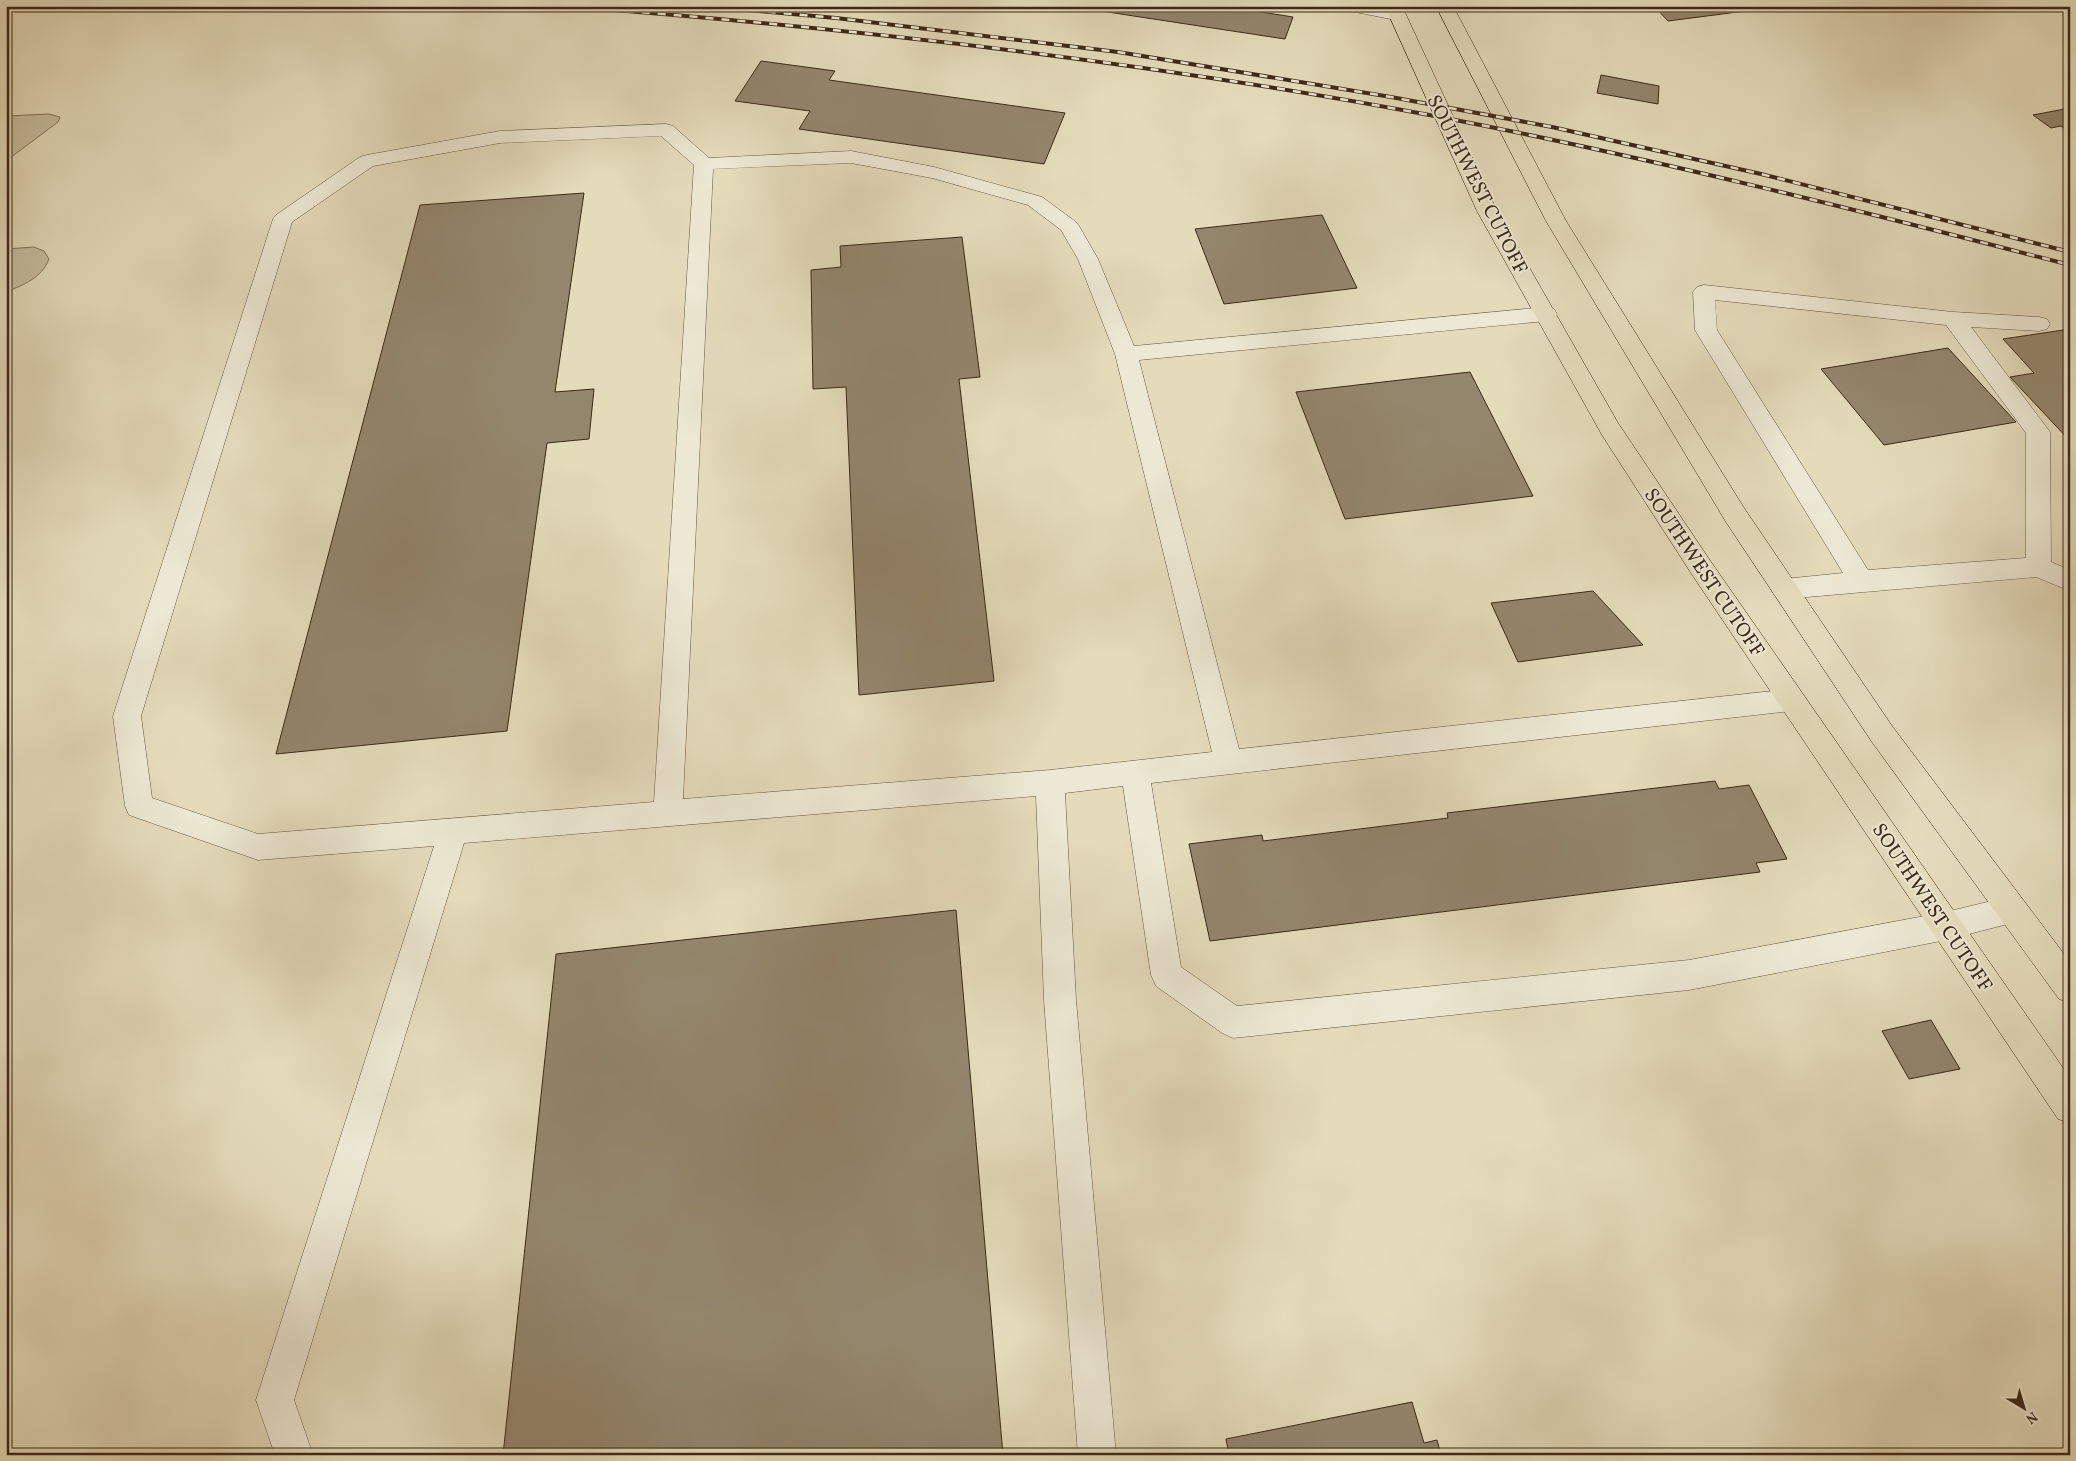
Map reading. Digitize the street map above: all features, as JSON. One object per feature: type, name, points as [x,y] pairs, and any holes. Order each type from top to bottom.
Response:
[{"type":"main road","points":[[1444,6],[1556,221],[1735,515],[1882,734],[2070,988]]},
{"type":"main road","name":"SOUTHWEST CUTOFF","points":[[1395,10],[1487,211],[1610,429],[1700,566],[2070,1107]]},
{"type":"lane","points":[[1351,6],[1395,10]]},
{"type":"lane","points":[[1228,762],[1126,354],[1088,259],[1069,226],[1036,201],[934,173],[851,157],[704,164],[666,130],[500,137],[367,161],[283,219],[127,716],[139,806],[258,848],[1050,782],[1791,700]]},
{"type":"lane","points":[[668,814],[704,164]]},
{"type":"lane","points":[[1862,581],[1706,330],[1704,292],[1953,319],[2038,324]]},
{"type":"lane","points":[[1126,354],[1546,314]]},
{"type":"lane","points":[[1953,319],[2038,432],[2038,567]]},
{"type":"lane","points":[[1784,589],[2038,567],[2070,581]]},
{"type":"lane","points":[[1135,773],[1167,975],[1233,1022],[1689,975],[1946,926],[2012,910]]},
{"type":"lane","points":[[1050,782],[1060,1000],[1097,1455]]},
{"type":"lane","points":[[294,1455],[275,1400],[453,831]]},
{"type":"shaded area","points":[[49,114],[60,117],[58,122],[6,161],[6,116]]},
{"type":"shaded area","points":[[34,247],[44,251],[49,259],[46,266],[31,280],[6,292],[6,249]]},
{"type":"building","points":[[1068,6],[1223,6],[1293,17],[1285,39]]},
{"type":"building","points":[[1654,6],[1758,6],[1761,9],[1668,21]]},
{"type":"building","points":[[761,61],[835,71],[829,80],[1065,113],[1044,164],[799,129],[810,111],[735,101]]},
{"type":"building","points":[[1601,75],[1659,86],[1658,104],[1597,93]]},
{"type":"building","points":[[2070,108],[2070,133],[2061,126],[2051,128],[2033,115]]},
{"type":"building","points":[[584,193],[555,392],[594,389],[589,439],[547,443],[507,731],[276,754],[420,205]]},
{"type":"building","points":[[1322,215],[1357,288],[1224,304],[1195,229]]},
{"type":"building","points":[[962,237],[980,377],[959,379],[994,681],[859,695],[846,387],[813,389],[811,270],[841,267],[840,246]]},
{"type":"building","points":[[2070,329],[2070,441],[2010,377],[2034,373],[2003,339]]},
{"type":"building","points":[[1948,348],[2016,422],[1884,445],[1821,369]]},
{"type":"building","points":[[1470,372],[1533,496],[1345,519],[1296,392]]},
{"type":"building","points":[[1593,591],[1643,645],[1518,662],[1491,603]]},
{"type":"building","points":[[1715,781],[1719,789],[1749,785],[1787,859],[1756,863],[1760,872],[1210,941],[1189,844],[1262,835],[1263,841],[1448,818],[1447,813]]},
{"type":"building","points":[[956,910],[1003,1455],[503,1455],[556,954]]},
{"type":"building","points":[[1931,1020],[1960,1069],[1909,1079],[1882,1031]]},
{"type":"building","points":[[1412,1402],[1424,1443],[1437,1440],[1441,1455],[1229,1455],[1226,1439]]},
{"type":"railway","points":[[562,6],[893,36],[1112,64],[1331,97],[1440,117],[1598,150],[1835,205],[2070,265]]},
{"type":"railway","points":[[704,6],[836,18],[1118,52],[1391,97],[1552,127],[1761,174],[2070,252]]}]
